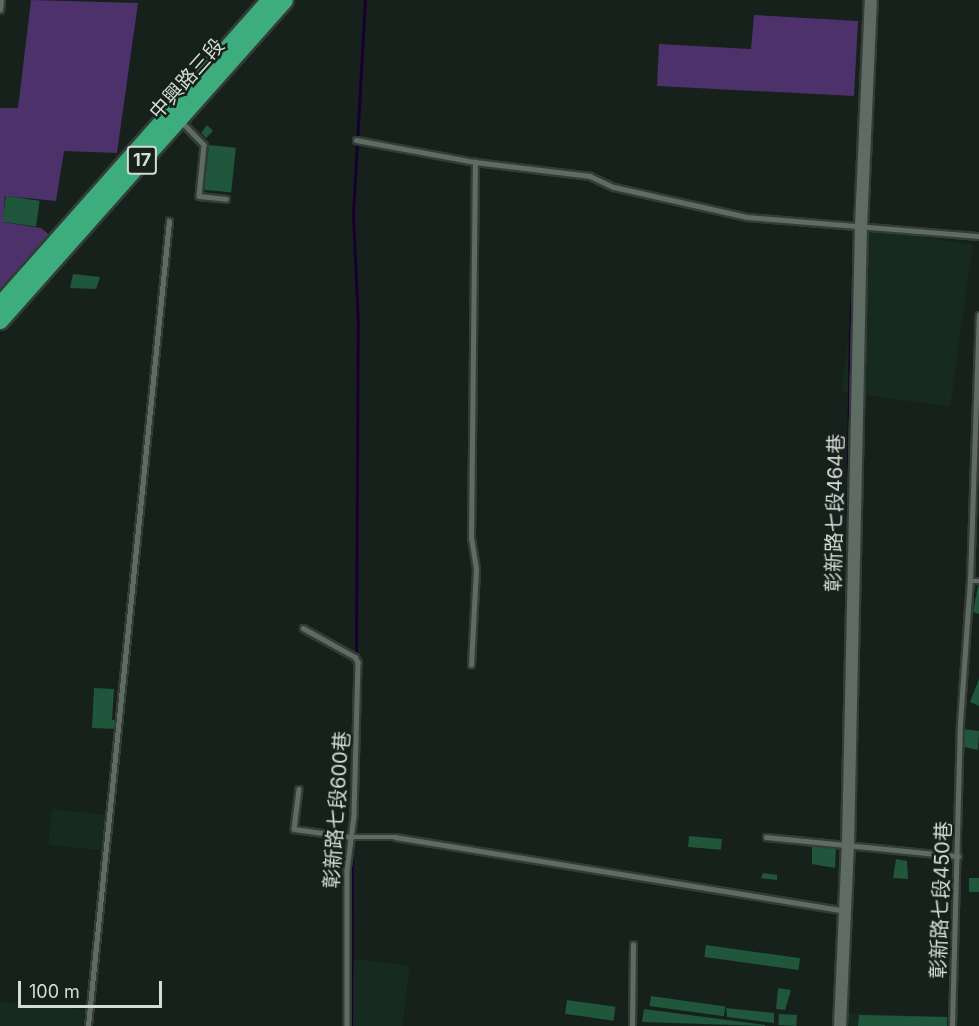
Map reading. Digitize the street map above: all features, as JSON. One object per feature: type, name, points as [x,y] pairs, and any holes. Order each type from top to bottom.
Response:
[{"type":"main road","name":"中興路三段","points":[[0,303],[268,0]]},
{"type":"main road","name":"中興路三段","points":[[0,321],[285,0]]},
{"type":"street","name":"彰新路七段464巷","points":[[840,1026],[843,910],[848,845],[861,226],[871,0]]},
{"type":"lane","points":[[0,10],[1,0]]},
{"type":"lane","points":[[179,119],[204,145],[199,196],[226,199]]},
{"type":"lane","points":[[356,140],[475,162],[590,176],[614,187],[747,217],[979,236]]},
{"type":"lane","points":[[471,665],[476,569],[471,539],[475,162]]},
{"type":"lane","points":[[88,1026],[169,221]]},
{"type":"lane","name":"彰新路七段450巷","points":[[952,1026],[979,315]]},
{"type":"lane","points":[[970,581],[979,581]]},
{"type":"lane","name":"彰新路七段600巷","points":[[303,628],[355,657],[358,662],[351,837],[346,882],[347,1026]]},
{"type":"lane","points":[[299,789],[294,829],[351,837],[395,837],[843,910]]},
{"type":"lane","points":[[765,837],[958,856]]},
{"type":"lane","points":[[632,1026],[633,945]]},
{"type":"shaded area","points":[[31,0],[138,3],[117,153],[64,151],[56,201],[5,196],[3,222],[41,228],[52,237],[0,297],[0,108],[18,108]]},
{"type":"shaded area","points":[[754,15],[858,21],[854,96],[657,86],[659,44],[751,49]]},
{"type":"shaded area","points":[[864,229],[973,244],[950,407],[841,391]]},
{"type":"shaded area","points":[[52,809],[106,815],[102,850],[48,845]]},
{"type":"shaded area","points":[[355,959],[410,966],[402,1026],[347,1026]]},
{"type":"shaded area","points":[[0,1002],[85,1010],[83,1026],[0,1026]]},
{"type":"shaded area","points":[[847,1013],[949,1017],[949,1026],[846,1026]]},
{"type":"building","points":[[207,125],[213,131],[206,138],[201,133]]},
{"type":"building","points":[[209,145],[236,148],[231,193],[204,190]]},
{"type":"building","points":[[6,196],[40,201],[36,226],[2,222]]},
{"type":"building","points":[[73,274],[100,277],[96,289],[70,288]]},
{"type":"building","points":[[979,581],[979,614],[973,612]]},
{"type":"building","points":[[979,679],[979,706],[970,702]]},
{"type":"building","points":[[94,688],[114,689],[112,720],[118,720],[117,729],[92,728]]},
{"type":"building","points":[[963,729],[979,731],[978,750],[960,746]]},
{"type":"building","points":[[689,836],[722,839],[721,850],[688,847]]},
{"type":"building","points":[[812,845],[836,848],[835,868],[812,864]]},
{"type":"building","points":[[896,859],[907,861],[908,879],[893,878]]},
{"type":"building","points":[[763,873],[777,875],[777,880],[761,878]]},
{"type":"building","points":[[969,878],[979,878],[979,892],[969,892]]},
{"type":"building","points":[[706,945],[800,958],[798,970],[704,957]]},
{"type":"building","points":[[778,988],[791,990],[785,1010],[776,1009]]},
{"type":"building","points":[[651,996],[725,1006],[724,1016],[650,1006]]},
{"type":"building","points":[[567,1000],[616,1007],[614,1021],[565,1014]]},
{"type":"building","points":[[726,1008],[774,1013],[774,1023],[727,1017]]},
{"type":"building","points":[[644,1009],[765,1025],[765,1026],[642,1022]]},
{"type":"building","points":[[779,1014],[797,1015],[796,1026],[778,1025]]},
{"type":"building","points":[[859,1015],[947,1017],[947,1026],[858,1026]]},
{"type":"waterway","points":[[356,658],[358,325],[353,214],[365,0]]},
{"type":"waterway","points":[[845,682],[850,334],[864,0]]},
{"type":"waterway","points":[[352,820],[355,679]]},
{"type":"waterway","points":[[834,1026],[845,727]]},
{"type":"waterway","points":[[351,1026],[352,847]]}]
